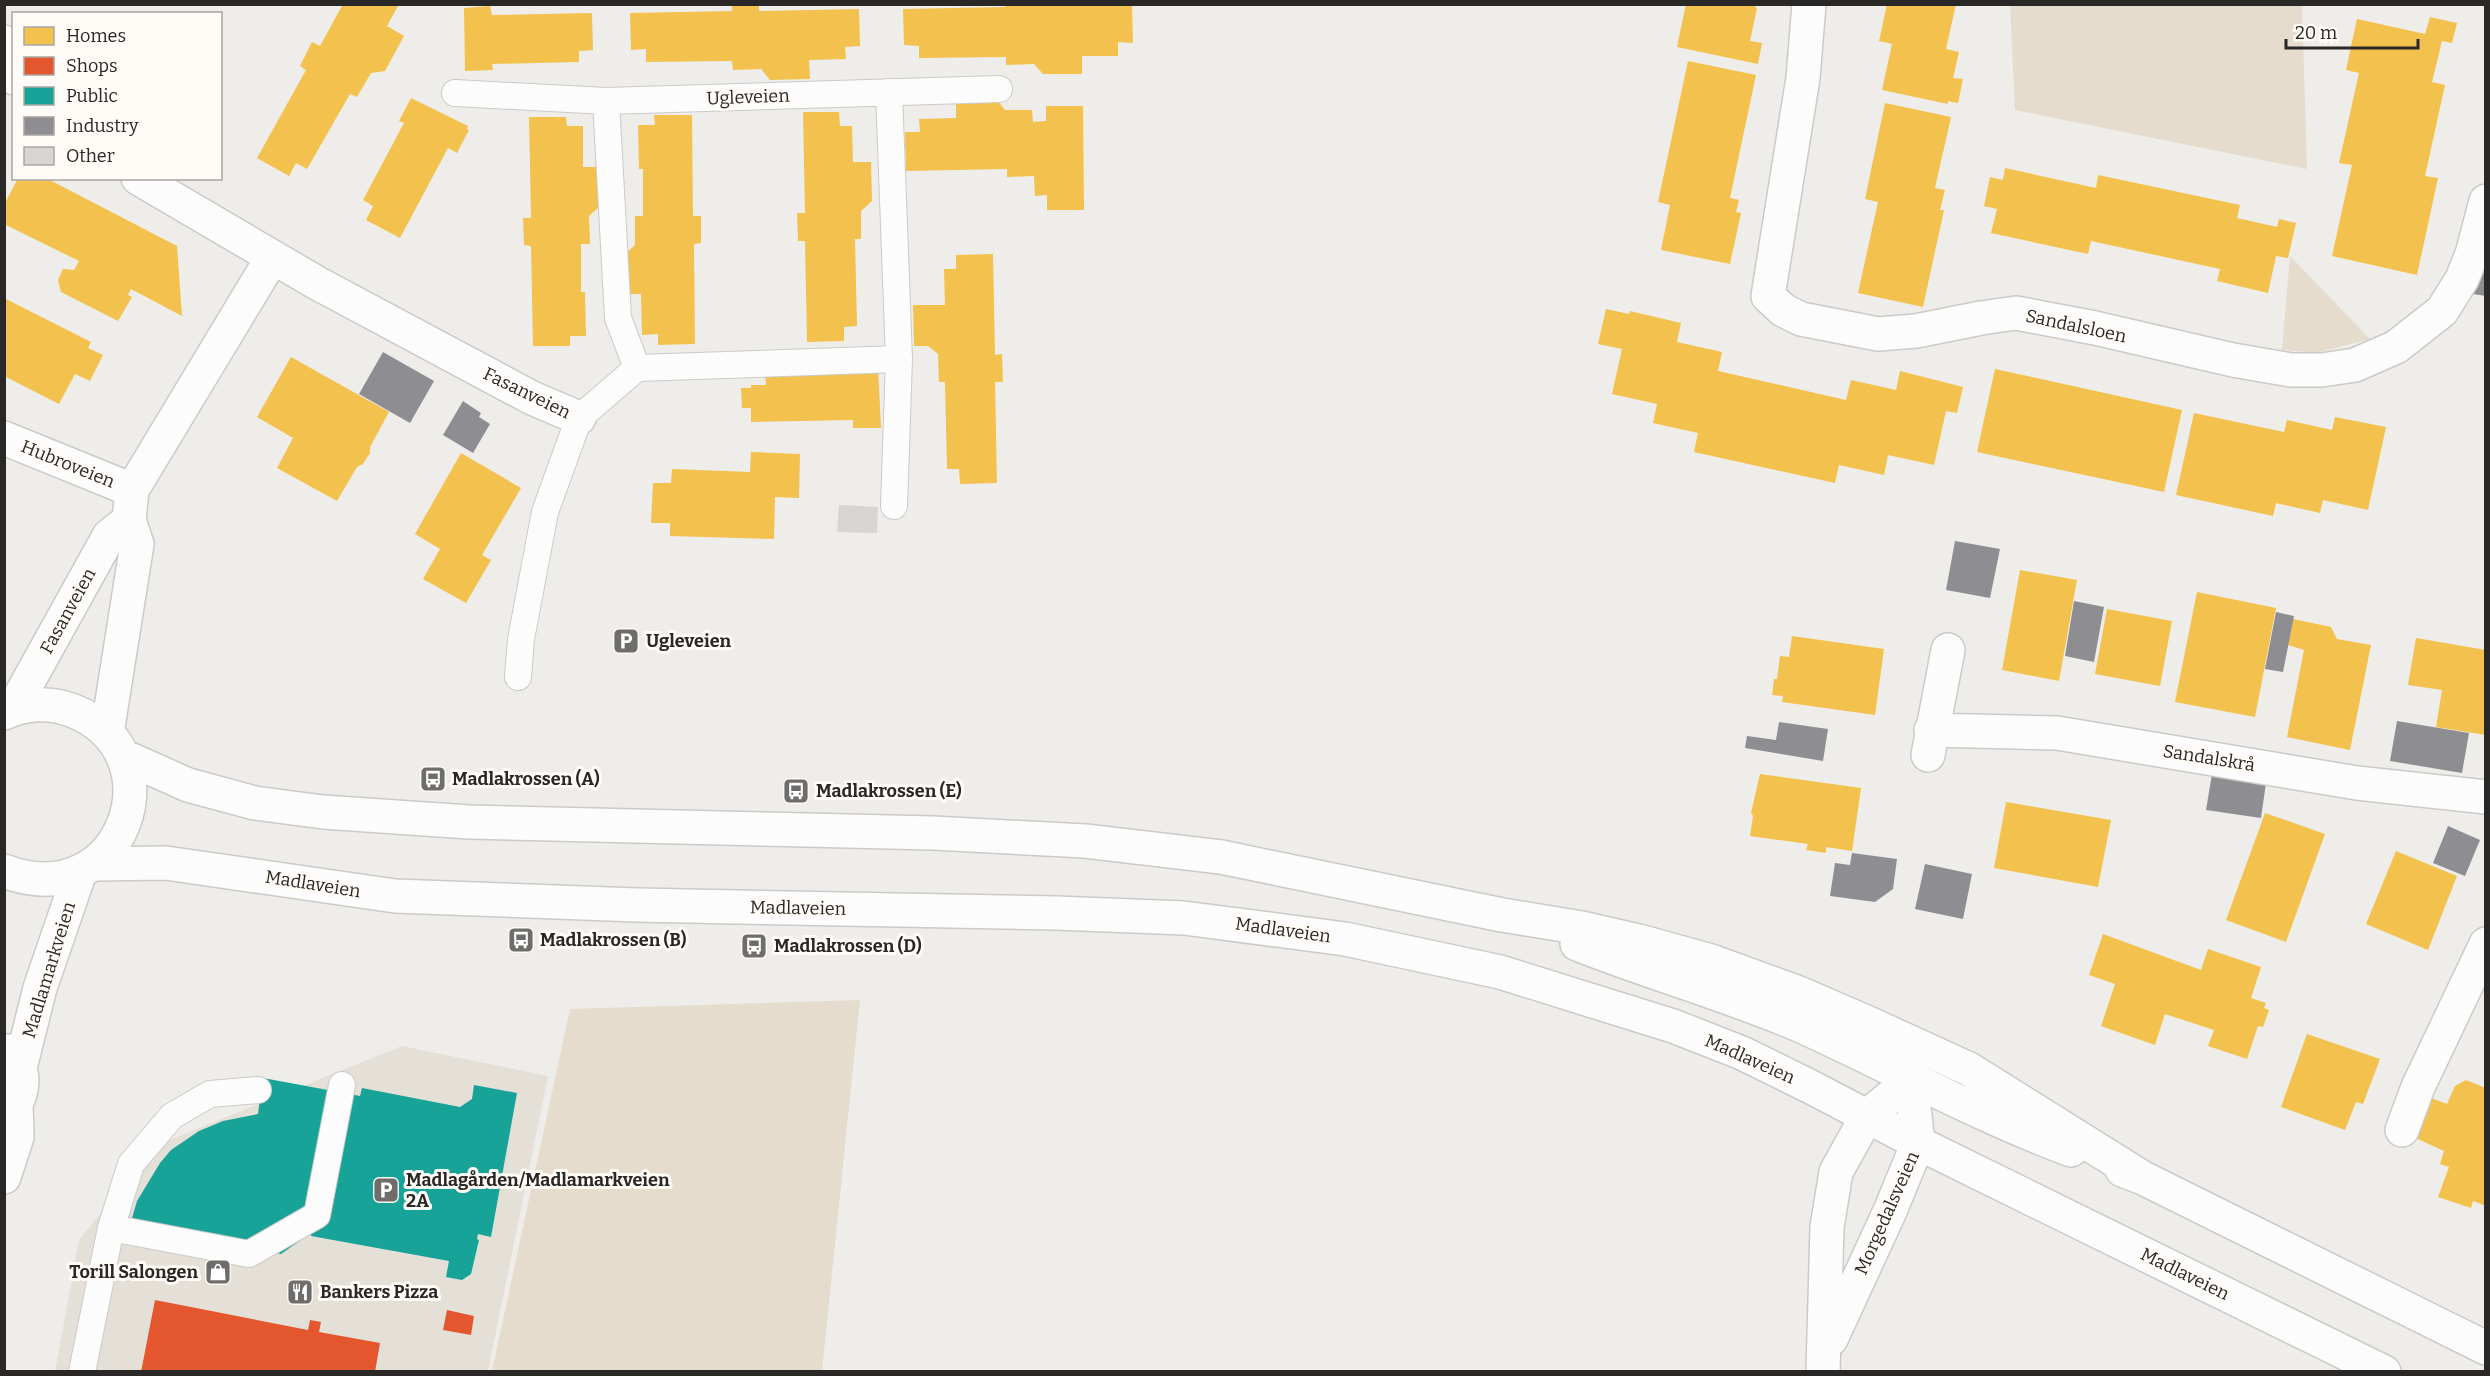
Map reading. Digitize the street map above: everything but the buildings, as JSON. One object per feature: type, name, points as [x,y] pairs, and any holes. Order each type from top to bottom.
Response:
[{"type":"main road","name":"Sandalsloen","points":[[1809,4],[1803,78],[1768,296],[1783,310],[1801,319],[1878,334],[1916,331],[2016,313],[2095,328],[2233,360],[2291,370],[2322,370],[2355,364],[2396,347],[2442,311],[2462,279],[2472,254],[2486,201]]},
{"type":"main road","points":[[4,42],[12,71]]},
{"type":"main road","name":"Fasanveien","points":[[141,180],[272,258],[532,398],[579,418]]},
{"type":"main road","name":"Fasanveien","points":[[9,711],[272,258]]},
{"type":"main road","name":"Hubroveien","points":[[4,438],[130,505]]},
{"type":"main road","points":[[87,868],[111,847],[126,819],[130,803],[129,780],[115,745],[125,609],[137,544],[130,505]]},
{"type":"main road","name":"Sandalskrå","points":[[1948,650],[1930,742],[2056,733],[2357,783],[2486,797]]},
{"type":"main road","points":[[9,711],[31,705],[59,706],[85,716],[115,745],[188,785],[255,802],[323,812],[469,822],[933,833],[1085,841],[1221,857],[1502,915],[1639,940],[1711,961],[1799,993],[1969,1069],[2144,1178],[2486,1348]]},
{"type":"main road","name":"Madlaveien","points":[[4,871],[22,878],[45,880],[63,879],[87,868],[166,863],[395,896],[637,905],[1056,913],[1184,918],[1267,927],[1345,939],[1500,972],[1673,1026],[1742,1053],[1918,1143],[2384,1371]]},
{"type":"main road","name":"Madlamarkveien","points":[[10,1111],[21,1093],[22,1081],[12,1058],[87,868]]},
{"type":"main road","points":[[1502,915],[1593,951],[1755,1007],[2033,1136],[2144,1178]]},
{"type":"main road","points":[[2402,1130],[2418,1087],[2486,944]]},
{"type":"main road","name":"Morgedalsveien","points":[[1824,1360],[1827,1227],[1836,1172],[1867,1116],[1911,1080]]},
{"type":"main road","name":"Morgedalsveien","points":[[1824,1360],[1918,1143],[1911,1080]]},
{"type":"main road","points":[[4,1176],[17,1137],[10,1111]]},
{"type":"lane","name":"Ugleveien","points":[[455,93],[606,101],[999,89]]},
{"type":"lane","points":[[889,92],[899,359],[894,506]]},
{"type":"lane","points":[[606,101],[618,318],[638,368]]},
{"type":"lane","points":[[579,418],[638,368],[899,359]]},
{"type":"lane","name":"Fasanveien","points":[[518,677],[521,639],[544,512],[579,418]]},
{"type":"lane","points":[[111,1228],[249,1254],[317,1215],[342,1085]]},
{"type":"lane","points":[[82,1371],[111,1228],[131,1164],[172,1116],[210,1094],[258,1090]]},
{"type":"shaded area","points":[[2010,5],[2302,5],[2307,169],[2015,110]]},
{"type":"shaded area","points":[[2290,256],[2370,339],[2316,353],[2282,350]]},
{"type":"shaded area","points":[[860,1000],[822,1371],[492,1371],[570,1009]]},
{"type":"shaded area","points":[[402,1046],[548,1076],[488,1371],[55,1372],[79,1240],[157,1145]]},
{"type":"place","name":"Ugleveien","points":[[626,641]]},
{"type":"place","name":"Madlakrossen (A)","points":[[433,779]]},
{"type":"place","name":"Madlakrossen (E)","points":[[796,791]]},
{"type":"place","name":"Madlakrossen (B)","points":[[521,940]]},
{"type":"place","name":"Madlakrossen (D)","points":[[754,946]]},
{"type":"place","name":"Madlagården/Madlamarkveien 2A","points":[[386,1190]]},
{"type":"place","name":"Torill Salongen","points":[[218,1272]]},
{"type":"place","name":"Bankers Pizza","points":[[300,1292]]}]
